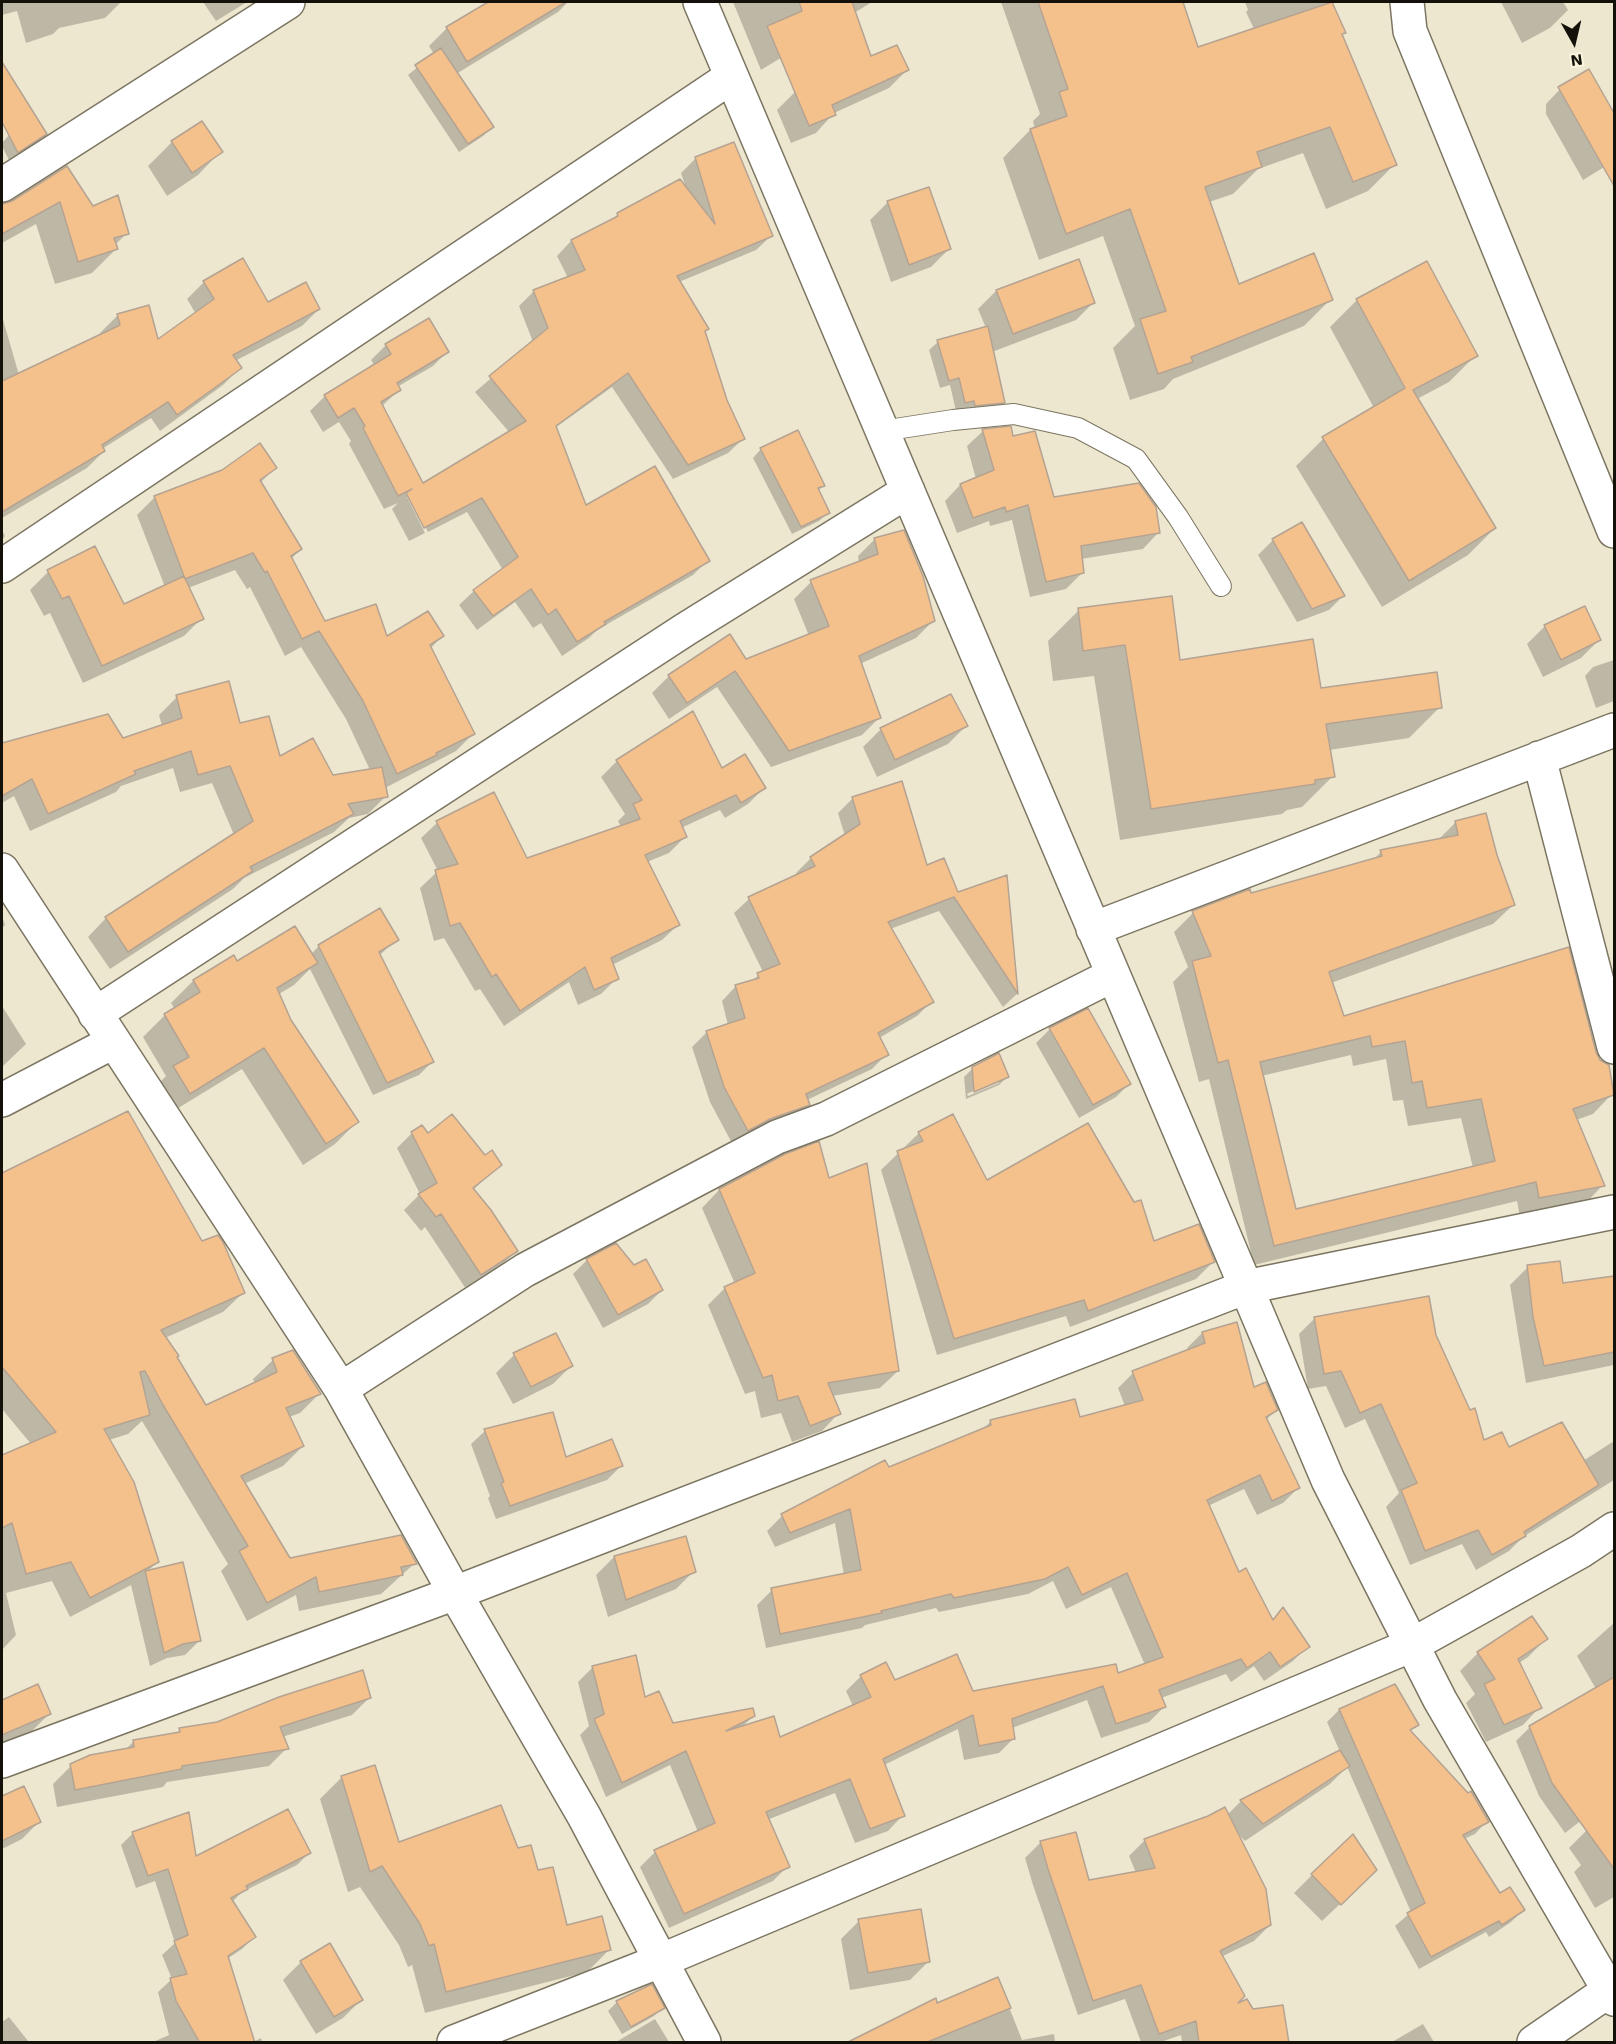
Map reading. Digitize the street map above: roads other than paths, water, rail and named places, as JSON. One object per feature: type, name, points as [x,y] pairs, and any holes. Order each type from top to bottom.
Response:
[{"type":"street","points":[[2,185],[288,2]]},
{"type":"street","points":[[700,2],[1328,1480],[1440,1700],[1613,1992],[1534,2043]]},
{"type":"street","points":[[1407,2],[1410,31],[1614,531]]},
{"type":"street","points":[[2,566],[731,77]]},
{"type":"street","points":[[94,1014],[686,629],[908,491]]},
{"type":"street","points":[[1093,928],[1614,730]]},
{"type":"street","points":[[1539,759],[1614,1047]]},
{"type":"street","points":[[2,870],[341,1389],[455,1593],[584,1816],[704,2043]]},
{"type":"street","points":[[341,1389],[525,1270],[777,1137],[826,1119],[1113,975]]},
{"type":"street","points":[[2,1100],[113,1042]]},
{"type":"street","points":[[2,1761],[455,1593],[1246,1287],[1614,1212]]},
{"type":"street","points":[[454,2043],[660,1961],[1412,1645],[1581,1551],[1614,1529]]},
{"type":"lane","points":[[882,431],[953,420],[1014,414],[1078,428],[1136,459],[1178,517],[1221,586]]}]
